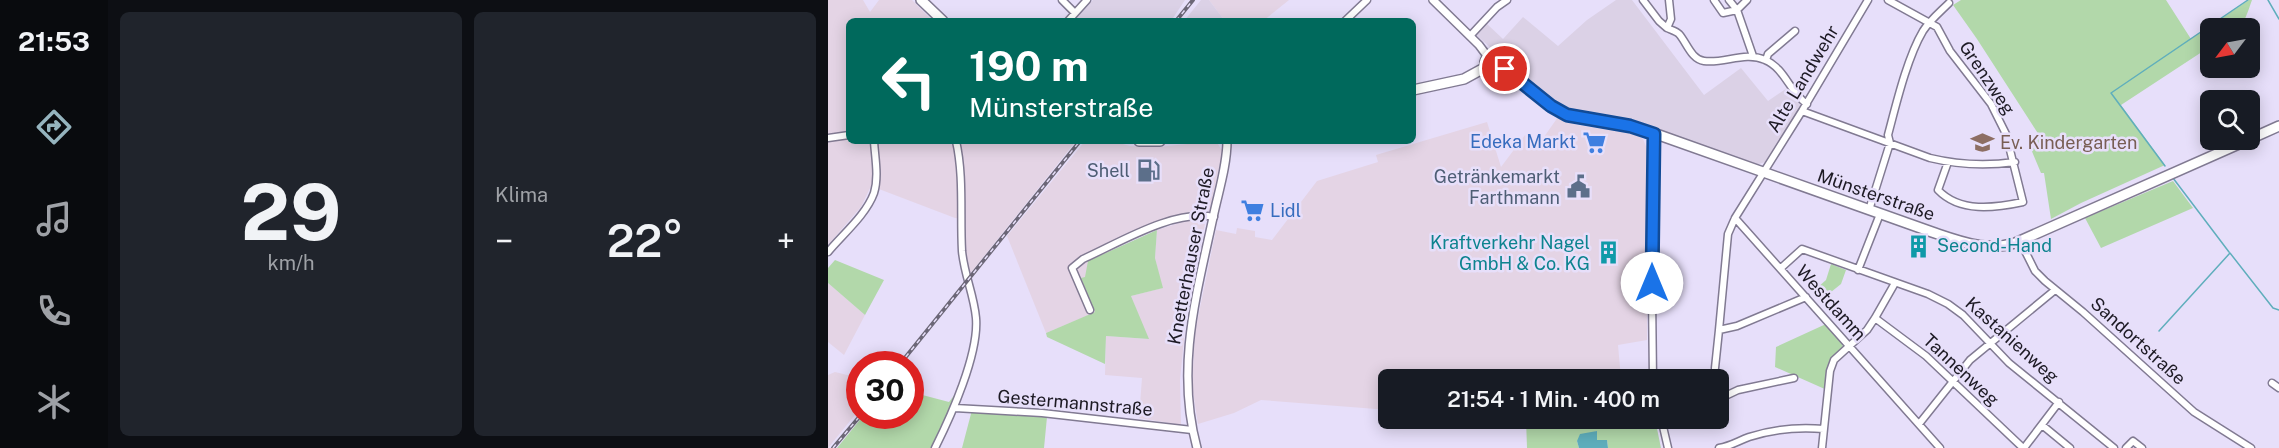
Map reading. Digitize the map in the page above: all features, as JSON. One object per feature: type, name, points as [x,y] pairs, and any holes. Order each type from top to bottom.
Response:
[{"type":"main road","points":[[921,0],[940,18]]},
{"type":"main road","points":[[1416,89],[1464,79],[1487,62]]},
{"type":"main road","name":"Münsterstraße","points":[[1487,62],[1492,69],[1496,66],[1505,69],[1551,106],[1567,115],[1630,126],[1972,244],[2003,246],[2020,241],[2224,150]]},
{"type":"main road","name":"Münsterstraße","points":[[2260,134],[2279,126]]},
{"type":"street","points":[[1062,0],[1074,12]]},
{"type":"street","points":[[1070,18],[1087,0]]},
{"type":"street","points":[[1347,18],[1367,0]]},
{"type":"street","points":[[1433,0],[1470,36],[1487,62]]},
{"type":"street","points":[[1470,36],[1497,7],[1507,0]]},
{"type":"street","points":[[1643,0],[1659,21],[1678,33],[1696,58],[1705,61],[1753,56],[1766,60],[1782,73],[1800,99],[1807,104]]},
{"type":"street","points":[[1667,28],[1671,19],[1669,0]]},
{"type":"street","points":[[1714,0],[1722,13],[1737,10],[1747,0]]},
{"type":"street","points":[[1729,0],[1737,10],[1753,56]]},
{"type":"street","name":"Grenzweg","points":[[1888,0],[1936,27],[1950,51],[1991,104],[2006,134],[2023,202],[1994,208],[1965,205],[1944,196],[1938,190],[1948,162]]},
{"type":"street","name":"Alte Landwehr","points":[[1763,172],[1807,104],[1866,1]]},
{"type":"street","points":[[1869,210],[1890,143],[1888,135],[1910,64],[1923,32],[1949,3]]},
{"type":"street","points":[[1766,60],[1768,54],[1795,30]]},
{"type":"street","points":[[1802,111],[1930,158],[1948,162],[1988,165],[2014,162]]},
{"type":"street","points":[[1653,369],[1654,134]]},
{"type":"street","points":[[828,138],[846,135]]},
{"type":"street","points":[[828,252],[863,211],[874,193],[877,171],[874,144]]},
{"type":"street","points":[[935,448],[955,408],[976,331],[975,311],[962,251],[956,144]]},
{"type":"street","name":"Knetterhauser Straße","points":[[1197,448],[1186,387],[1187,356],[1192,317],[1214,217],[1226,144]]},
{"type":"street","points":[[1715,368],[1728,234],[1763,172]]},
{"type":"street","points":[[1858,270],[1880,214]]},
{"type":"street","points":[[1090,310],[1072,268],[1083,259],[1163,223],[1200,216],[1214,217]]},
{"type":"street","name":"Westdamm","points":[[1735,218],[1940,448]]},
{"type":"street","name":"Sandortstraße","points":[[2020,241],[2035,271],[2055,290],[2194,412],[2251,448]]},
{"type":"street","name":"Kastanienweg","points":[[1781,268],[1802,249],[1928,294],[1948,304],[1963,315],[2009,363],[2114,448]]},
{"type":"street","points":[[1822,448],[1830,371],[1834,360],[1867,330],[1895,283]]},
{"type":"street","points":[[1919,424],[1970,360],[2055,290]]},
{"type":"street","points":[[1719,330],[1737,326],[1806,297]]},
{"type":"street","name":"Tannenweg","points":[[1875,318],[1926,356],[2023,448]]},
{"type":"street","points":[[1729,394],[1738,390],[1794,378]]},
{"type":"street","points":[[2272,383],[2279,388]]},
{"type":"street","points":[[2023,448],[2059,402]]},
{"type":"street","name":"Gestermannstraße","points":[[955,408],[1042,413],[1192,430]]},
{"type":"street","points":[[2042,425],[2070,448]]},
{"type":"street","points":[[1719,448],[1735,445],[1748,437],[1800,427],[1824,429]]},
{"type":"street","points":[[1664,429],[1668,448]]},
{"type":"street","points":[[2126,448],[2133,441],[2142,448]]},
{"type":"shaded area","points":[[828,0],[863,0],[870,12],[879,0],[912,0],[930,18],[846,18],[846,144],[1074,144],[969,275],[964,248],[963,219],[871,186],[861,207],[828,245]]},
{"type":"shaded area","points":[[1093,0],[1185,0],[1173,18],[1077,18]]},
{"type":"shaded area","points":[[1201,0],[1209,0],[1223,18],[1186,18]]},
{"type":"shaded area","points":[[1209,0],[1289,0],[1267,18],[1223,18]]},
{"type":"shaded area","points":[[1616,0],[1632,0],[1704,95],[1741,68],[1768,101],[1787,88],[1801,106],[1765,162],[1756,165],[1575,113],[1553,103],[1475,34],[1486,23],[1503,39],[1523,17],[1558,46],[1587,20]]},
{"type":"shaded area","points":[[1558,117],[1577,125],[1635,134],[1643,139],[1647,149],[1647,340],[1618,345],[1620,369],[1378,369],[1378,409],[1261,400],[1234,413],[1198,424],[1192,386],[1195,332],[1216,230],[1236,234],[1237,228],[1255,231],[1255,237],[1272,240],[1317,181],[1378,162],[1376,155],[1487,122],[1501,167],[1525,135],[1539,144]]},
{"type":"shaded area","points":[[1083,144],[1158,147],[1218,144],[1223,152],[1209,211],[1163,220],[1109,245],[1111,251],[1088,261],[1096,312],[1046,333],[1007,236]]},
{"type":"shaded area","points":[[1189,220],[1205,224],[1186,319],[1180,380],[1181,425],[1139,418],[1142,378],[1105,375],[1106,336],[1148,339],[1131,296],[1162,288],[1155,258],[1157,230]]},
{"type":"shaded area","points":[[828,283],[865,315],[844,355],[828,342]]},
{"type":"shaded area","points":[[835,372],[846,375],[846,426],[828,448],[828,375]]},
{"type":"green space","points":[[1961,0],[2166,0],[2191,39],[2200,33],[2200,53],[2121,105],[2165,165],[2051,219],[2044,173],[2041,173],[2031,149],[2039,135],[1953,5]]},
{"type":"green space","points":[[2252,0],[2245,18],[2222,18]]},
{"type":"green space","points":[[2173,181],[2193,208],[2101,248],[2085,218]]},
{"type":"green space","points":[[1157,230],[1155,258],[1163,288],[1131,296],[1149,339],[1106,336],[1105,364],[1047,337],[1046,333],[1095,312],[1081,278],[1085,277],[1088,261]]},
{"type":"green space","points":[[835,260],[884,280],[865,315],[828,283],[828,268]]},
{"type":"green space","points":[[1831,264],[1846,270],[1841,284],[1826,296],[1817,288],[1826,280]]},
{"type":"green space","points":[[1826,324],[1842,342],[1843,348],[1830,367],[1827,390],[1775,367],[1776,347]]},
{"type":"green space","points":[[959,389],[932,448],[837,448],[852,429],[924,429],[924,395],[949,402]]},
{"type":"green space","points":[[972,410],[1047,417],[1044,448],[962,448]]},
{"type":"green space","points":[[1526,429],[1657,429],[1661,448],[1608,448],[1607,440],[1597,440],[1597,431],[1577,441],[1579,448],[1527,448]]},
{"type":"water","points":[[1597,431],[1597,440],[1607,440],[1608,448],[1579,448],[1577,441],[1580,434]]},
{"type":"waterway","points":[[2165,166],[2111,93],[2248,0]]},
{"type":"waterway","points":[[2268,0],[2279,19]]},
{"type":"waterway","points":[[2173,178],[2229,252]]},
{"type":"waterway","points":[[2159,331],[2230,253],[2273,308],[2279,310]]},
{"type":"railway","points":[[1178,18],[1193,0]]},
{"type":"railway","points":[[910,351],[1078,144]]},
{"type":"railway","points":[[833,448],[849,429]]},
{"type":"place","name":"Edeka Markt","points":[[1594,142]]},
{"type":"place","name":"Ev. Kindergarten","points":[[1982,143]]},
{"type":"place","name":"Shell","points":[[1148,171]]},
{"type":"place","name":"Getränkemarkt Farthmann","points":[[1578,187]]},
{"type":"place","name":"Lidl","points":[[1252,211]]},
{"type":"place","name":"Second-Hand","points":[[1919,246]]},
{"type":"place","name":"Kraftverkehr Nagel GmbH & Co. KG","points":[[1608,253]]},
{"type":"route","points":[[1505,69],[1560,112],[1577,118],[1630,126],[1654,134],[1652,283]]}]
